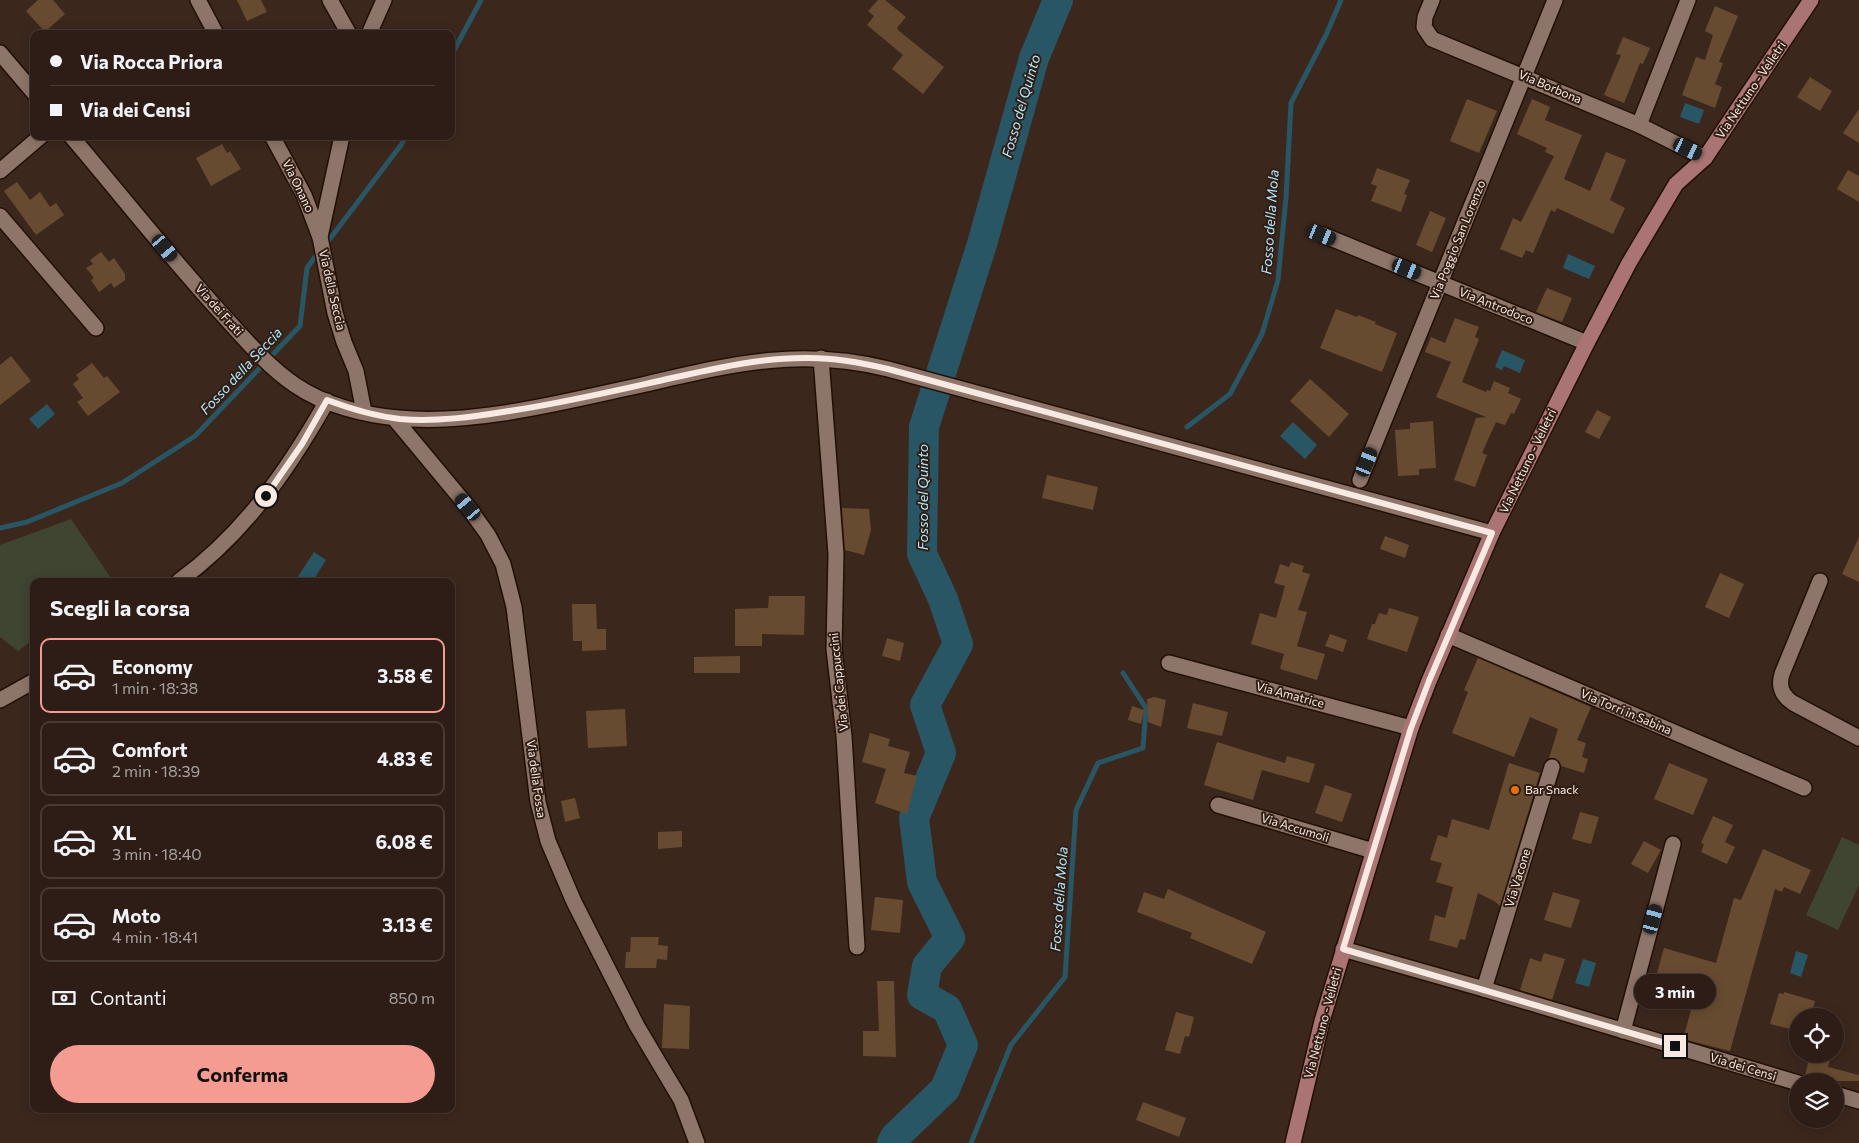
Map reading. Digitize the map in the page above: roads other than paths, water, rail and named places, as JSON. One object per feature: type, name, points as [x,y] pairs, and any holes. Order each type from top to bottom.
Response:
[{"type":"main road","name":"Via Nettuno - Velletri","points":[[1293,1143],[1315,1048],[1343,949],[1411,728],[1448,635],[1492,533],[1629,263],[1676,184],[1705,158],[1812,0]]},
{"type":"street","points":[[198,0],[214,30]]},
{"type":"street","points":[[330,0],[347,30]]},
{"type":"street","points":[[371,30],[384,0]]},
{"type":"street","name":"Via Borbona","points":[[1432,0],[1425,16],[1424,27],[1432,39],[1639,125],[1705,158]]},
{"type":"street","name":"Via Poggio San Lorenzo","points":[[1360,480],[1555,0]]},
{"type":"street","points":[[1639,125],[1688,0]]},
{"type":"street","points":[[0,53],[30,88]]},
{"type":"street","points":[[0,171],[36,140]]},
{"type":"street","name":"Via dei Frati","points":[[73,140],[188,276],[274,369],[302,389],[327,400],[364,412],[394,418],[436,419],[494,414],[751,362],[783,358],[821,358],[868,364],[1492,533]]},
{"type":"street","name":"Via Onano","points":[[274,140],[304,195],[320,237]]},
{"type":"street","name":"Via della Seccia","points":[[341,140],[320,237],[337,320],[356,371],[364,412]]},
{"type":"street","points":[[0,216],[96,328]]},
{"type":"street","name":"Via Antrodoco","points":[[1322,235],[1587,343]]},
{"type":"street","name":"Via dei Cappuccini","points":[[821,358],[836,554],[834,649],[844,736],[857,947]]},
{"type":"street","points":[[183,578],[220,547],[259,506],[296,453],[327,400]]},
{"type":"street","name":"Via della Fossa","points":[[394,418],[475,516],[500,556],[509,582],[514,607],[539,809],[548,841],[574,902],[623,999],[681,1100],[697,1143]]},
{"type":"street","points":[[1820,580],[1782,674],[1781,688],[1786,699],[1859,738]]},
{"type":"street","name":"Via Torri in Sabina","points":[[1448,635],[1804,788]]},
{"type":"street","name":"Via Amatrice","points":[[1169,662],[1411,728]]},
{"type":"street","points":[[0,700],[30,683]]},
{"type":"street","name":"Via Vacone","points":[[1484,989],[1552,767]]},
{"type":"street","name":"Via Accumoli","points":[[1218,805],[1373,851]]},
{"type":"street","points":[[1623,1031],[1673,844]]},
{"type":"street","name":"Via dei Censi","points":[[1343,949],[1789,1080]]},
{"type":"street","points":[[1844,1097],[1859,1101]]},
{"type":"water","points":[[1685,103],[1704,110],[1699,124],[1680,117]]},
{"type":"water","points":[[1568,254],[1595,266],[1589,279],[1563,268]]},
{"type":"water","points":[[1502,350],[1525,360],[1520,373],[1504,366],[1502,370],[1495,367]]},
{"type":"water","points":[[47,404],[55,414],[38,429],[29,419]]},
{"type":"water","points":[[1293,422],[1317,445],[1305,459],[1280,436]]},
{"type":"water","points":[[314,552],[326,560],[315,578],[297,578]]},
{"type":"water","points":[[1796,951],[1808,955],[1801,977],[1790,973]]},
{"type":"water","points":[[1583,959],[1596,963],[1589,987],[1575,983]]},
{"type":"waterway","name":"Fosso della Seccia","points":[[455,49],[481,0]]},
{"type":"waterway","name":"Fosso del Quinto","points":[[892,1143],[895,1137],[945,1089],[963,1045],[947,1009],[922,995],[927,966],[950,938],[922,882],[914,818],[941,753],[925,705],[958,644],[943,599],[922,554],[924,427],[982,244],[1034,58],[1058,0]]},
{"type":"waterway","name":"Fosso della Mola","points":[[1187,427],[1230,394],[1262,334],[1278,280],[1286,198],[1291,103],[1326,35],[1341,0]]},
{"type":"waterway","name":"Fosso della Seccia","points":[[326,244],[404,140]]},
{"type":"waterway","name":"Fosso della Seccia","points":[[0,528],[27,522],[122,483],[195,436],[300,326],[307,268],[320,250]]},
{"type":"waterway","name":"Fosso della Mola","points":[[971,1143],[1011,1045],[1065,977],[1076,810],[1098,763],[1143,748],[1146,708],[1123,673]]},
{"type":"place","name":"Bar Snack","points":[[1515,790]]}]
